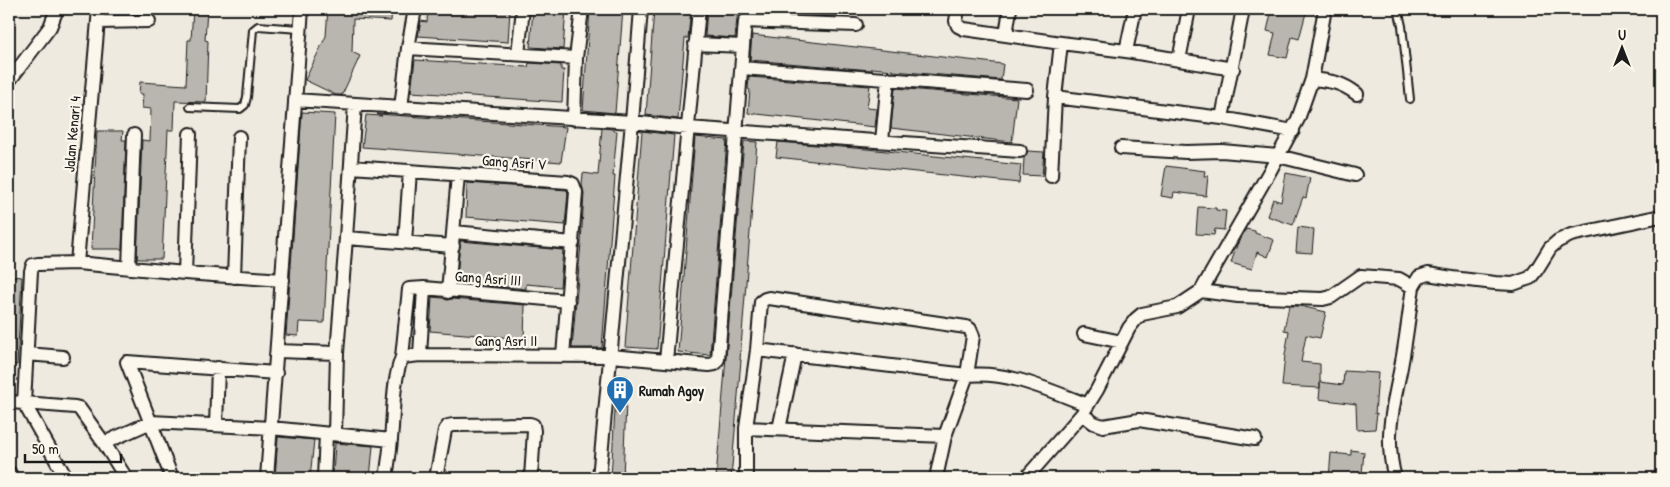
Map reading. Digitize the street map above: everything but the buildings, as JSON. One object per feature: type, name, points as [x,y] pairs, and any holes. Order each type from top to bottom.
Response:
[{"type":"street","points":[[9,81],[50,27],[57,9]]},
{"type":"street","name":"Jalan Kenari 4","points":[[77,263],[99,9]]},
{"type":"street","points":[[267,478],[302,9]]},
{"type":"street","points":[[401,108],[415,9]]},
{"type":"street","points":[[518,54],[523,9]]},
{"type":"street","points":[[574,120],[576,58],[582,9]]},
{"type":"street","points":[[598,478],[611,356],[641,9]]},
{"type":"street","points":[[666,361],[699,9]]},
{"type":"street","points":[[958,9],[956,21],[958,26],[964,29],[1233,68]]},
{"type":"street","points":[[1006,35],[1010,9]]},
{"type":"street","points":[[1126,51],[1135,9]]},
{"type":"street","points":[[1179,60],[1189,9]]},
{"type":"street","points":[[1222,118],[1243,9]]},
{"type":"street","points":[[1026,478],[1085,409],[1129,328],[1139,316],[1172,309],[1201,291],[1293,131],[1312,80],[1325,9]]},
{"type":"street","points":[[737,132],[746,15],[856,26]]},
{"type":"street","points":[[98,22],[149,21]]},
{"type":"street","points":[[696,44],[743,46]]},
{"type":"street","points":[[1051,176],[1055,97],[1061,44]]},
{"type":"street","points":[[408,48],[576,58]]},
{"type":"street","points":[[742,68],[1027,90]]},
{"type":"street","points":[[882,141],[888,79]]},
{"type":"street","points":[[1312,80],[1337,82],[1357,94]]},
{"type":"street","points":[[1055,97],[1222,118],[1293,131]]},
{"type":"street","points":[[295,100],[574,120],[632,122],[737,132],[1020,151]]},
{"type":"street","points":[[324,478],[330,434],[346,238],[354,104]]},
{"type":"street","name":"Gang Asri II","points":[[402,357],[420,355],[611,356],[715,364],[718,359],[737,132]]},
{"type":"street","points":[[185,273],[190,134]]},
{"type":"street","points":[[129,267],[134,135]]},
{"type":"street","points":[[234,277],[239,137]]},
{"type":"street","points":[[1121,148],[1186,152],[1222,151],[1278,156],[1355,174]]},
{"type":"street","name":"Gang Asri V","points":[[351,167],[568,182],[573,184],[576,192],[573,243]]},
{"type":"street","points":[[405,242],[410,171]]},
{"type":"street","points":[[448,292],[458,175]]},
{"type":"street","points":[[1395,478],[1390,452],[1391,415],[1401,366],[1413,287],[1419,277],[1428,274],[1513,284],[1530,278],[1550,248],[1558,240],[1571,235],[1661,216]]},
{"type":"street","points":[[454,232],[573,243],[563,356]]},
{"type":"street","points":[[346,238],[453,246]]},
{"type":"street","points":[[66,478],[24,403],[31,271],[33,265],[77,263],[283,280]]},
{"type":"street","points":[[1201,291],[1238,296],[1323,299],[1331,297],[1356,278],[1364,275],[1399,279],[1413,287]]},
{"type":"street","name":"Gang Asri III","points":[[402,357],[408,291],[411,288],[568,300]]},
{"type":"street","points":[[420,355],[424,288]]},
{"type":"street","points":[[746,478],[746,428],[762,302],[765,299],[969,328],[973,336],[967,375],[945,436],[936,478]]},
{"type":"street","points":[[1084,334],[1122,342]]},
{"type":"street","points":[[757,350],[967,375],[992,374],[1014,378],[1085,409],[1094,423],[1104,426],[1139,420],[1255,439]]},
{"type":"street","points":[[277,351],[336,353]]},
{"type":"street","points":[[27,354],[63,357]]},
{"type":"street","points":[[780,429],[795,354]]},
{"type":"street","points":[[386,478],[391,440],[394,388],[398,366],[402,357]]},
{"type":"street","points":[[172,478],[127,362],[276,372]]},
{"type":"street","points":[[216,425],[218,368]]},
{"type":"street","points":[[9,402],[75,406],[79,408],[126,478]]},
{"type":"street","points":[[104,443],[151,422],[271,428],[391,440]]},
{"type":"street","points":[[436,478],[445,430],[452,424],[533,425],[531,478]]},
{"type":"street","points":[[746,428],[945,436]]},
{"type":"street","points":[[9,472],[12,478]]},
{"type":"lane","points":[[1398,9],[1402,26],[1410,99]]},
{"type":"lane","points":[[190,107],[240,109],[247,97],[253,30],[258,26],[300,29]]},
{"type":"place","name":"Rumah Agoy","points":[[620,414]]}]
